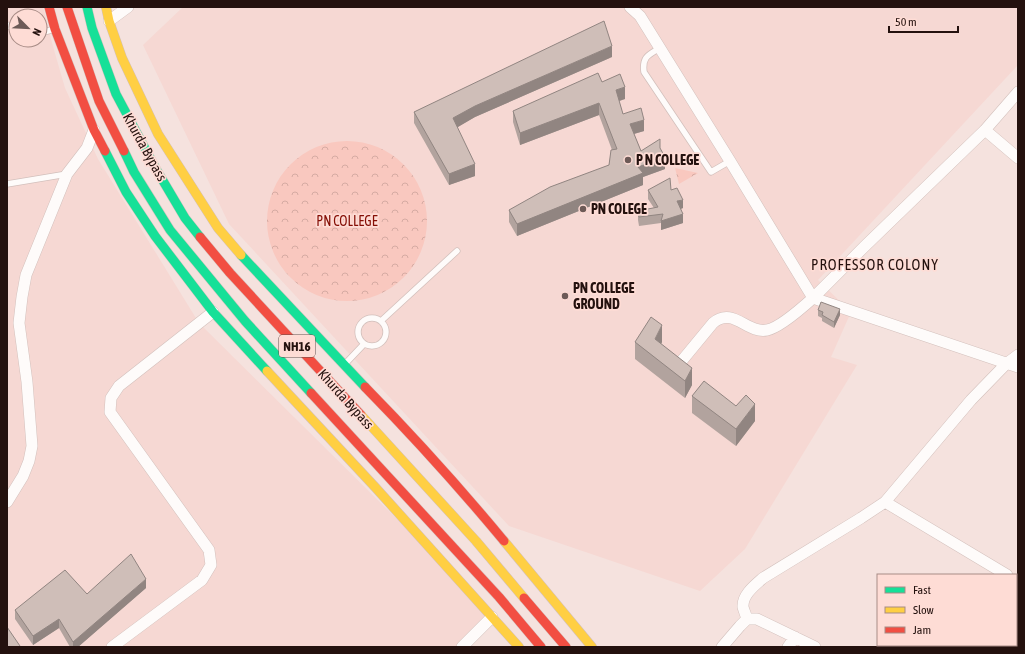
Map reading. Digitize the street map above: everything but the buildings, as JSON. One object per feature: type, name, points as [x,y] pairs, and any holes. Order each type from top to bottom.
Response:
[{"type":"main road","points":[[50,7],[55,29],[94,130],[126,192],[155,236],[213,312],[375,487],[519,647]]},
{"type":"main road","name":"Khurda Bypass","points":[[67,7],[99,101],[134,172],[170,230],[245,321],[499,597],[541,647]]},
{"type":"main road","name":"Khurda Bypass","points":[[87,7],[92,28],[116,94],[156,169],[186,218],[236,278],[476,541],[566,647]]},
{"type":"main road","points":[[106,7],[109,21],[129,76],[158,134],[218,228],[252,268],[414,437],[465,494],[592,647]]},
{"type":"street","points":[[109,21],[128,7]]},
{"type":"street","points":[[630,7],[640,16],[813,298],[1018,367]]},
{"type":"street","points":[[680,363],[713,323],[719,318],[730,318],[760,330],[771,329],[813,298],[985,130],[1018,92]]},
{"type":"street","points":[[7,502],[23,476],[29,461],[32,446],[27,382],[19,323],[26,275],[67,174],[87,148],[94,130]]},
{"type":"street","points":[[985,130],[1018,157]]},
{"type":"street","points":[[112,647],[202,580],[211,565],[209,550],[110,412],[111,398],[119,386],[213,312]]},
{"type":"street","points":[[747,619],[743,605],[745,598],[751,589],[763,578],[885,502],[971,400],[1006,364],[1018,355]]},
{"type":"street","points":[[885,502],[1005,574]]},
{"type":"street","points":[[462,647],[492,617]]},
{"type":"street","points":[[722,647],[747,619],[757,619],[814,647]]},
{"type":"street","points":[[788,647],[795,637]]},
{"type":"lane","points":[[48,31],[55,29]]},
{"type":"lane","points":[[660,48],[644,60],[644,72],[711,172],[730,161]]},
{"type":"lane","points":[[7,184],[67,174]]},
{"type":"lane","points":[[381,321],[457,251]]},
{"type":"lane","points":[[368,318],[381,321],[386,329],[382,342],[374,346],[364,344],[359,337],[359,328],[361,324],[368,318]]},
{"type":"lane","points":[[344,365],[364,344]]},
{"type":"shaded area","points":[[7,7],[43,7],[8,8],[8,48],[48,48],[48,27],[65,88],[98,159],[199,323],[490,611],[462,647],[7,647]]},
{"type":"shaded area","name":"PN COLLEGE GROUND","points":[[183,7],[1018,7],[1018,65],[818,280],[851,312],[831,357],[857,365],[745,549],[700,591],[509,526],[229,224],[143,45]]},
{"type":"green space","name":"PN COLLEGE","points":[[347,141],[378,147],[398,159],[409,170],[421,190],[427,221],[421,252],[409,272],[398,283],[378,295],[347,301],[316,295],[296,283],[285,272],[273,252],[267,221],[273,190],[285,170],[296,159],[316,147]]},
{"type":"green space","points":[[675,168],[698,173],[679,184]]},
{"type":"traffic: fast","points":[[87,7],[92,28],[116,94],[156,169],[185,218],[200,237]]},
{"type":"traffic: fast","points":[[105,151],[126,192],[155,236],[213,312],[267,371]]},
{"type":"traffic: fast","points":[[124,151],[134,172],[170,230],[245,321],[311,393]]},
{"type":"traffic: fast","points":[[241,255],[365,387]]},
{"type":"traffic: slow","points":[[106,7],[109,21],[122,58],[158,134],[218,228],[241,255]]},
{"type":"traffic: slow","points":[[267,371],[375,487],[519,647]]},
{"type":"traffic: slow","points":[[361,415],[476,541],[524,598]]},
{"type":"traffic: slow","points":[[504,541],[592,647]]},
{"type":"traffic: jam","points":[[49,7],[55,29],[94,130],[105,151]]},
{"type":"traffic: jam","points":[[67,7],[99,101],[124,151]]},
{"type":"traffic: jam","points":[[200,237],[230,273],[361,415]]},
{"type":"traffic: jam","points":[[365,387],[436,462],[504,541]]},
{"type":"traffic: jam","points":[[311,393],[499,597],[541,647]]},
{"type":"traffic: jam","points":[[524,598],[566,647]]},
{"type":"place","name":"P N COLLEGE","points":[[628,160]]},
{"type":"place","name":"PN COLEGE","points":[[583,209]]},
{"type":"place","name":"PN COLLEGE GROUND","points":[[565,296]]},
{"type":"district","name":"PROFESSOR COLONY","points":[[875,265]]}]
